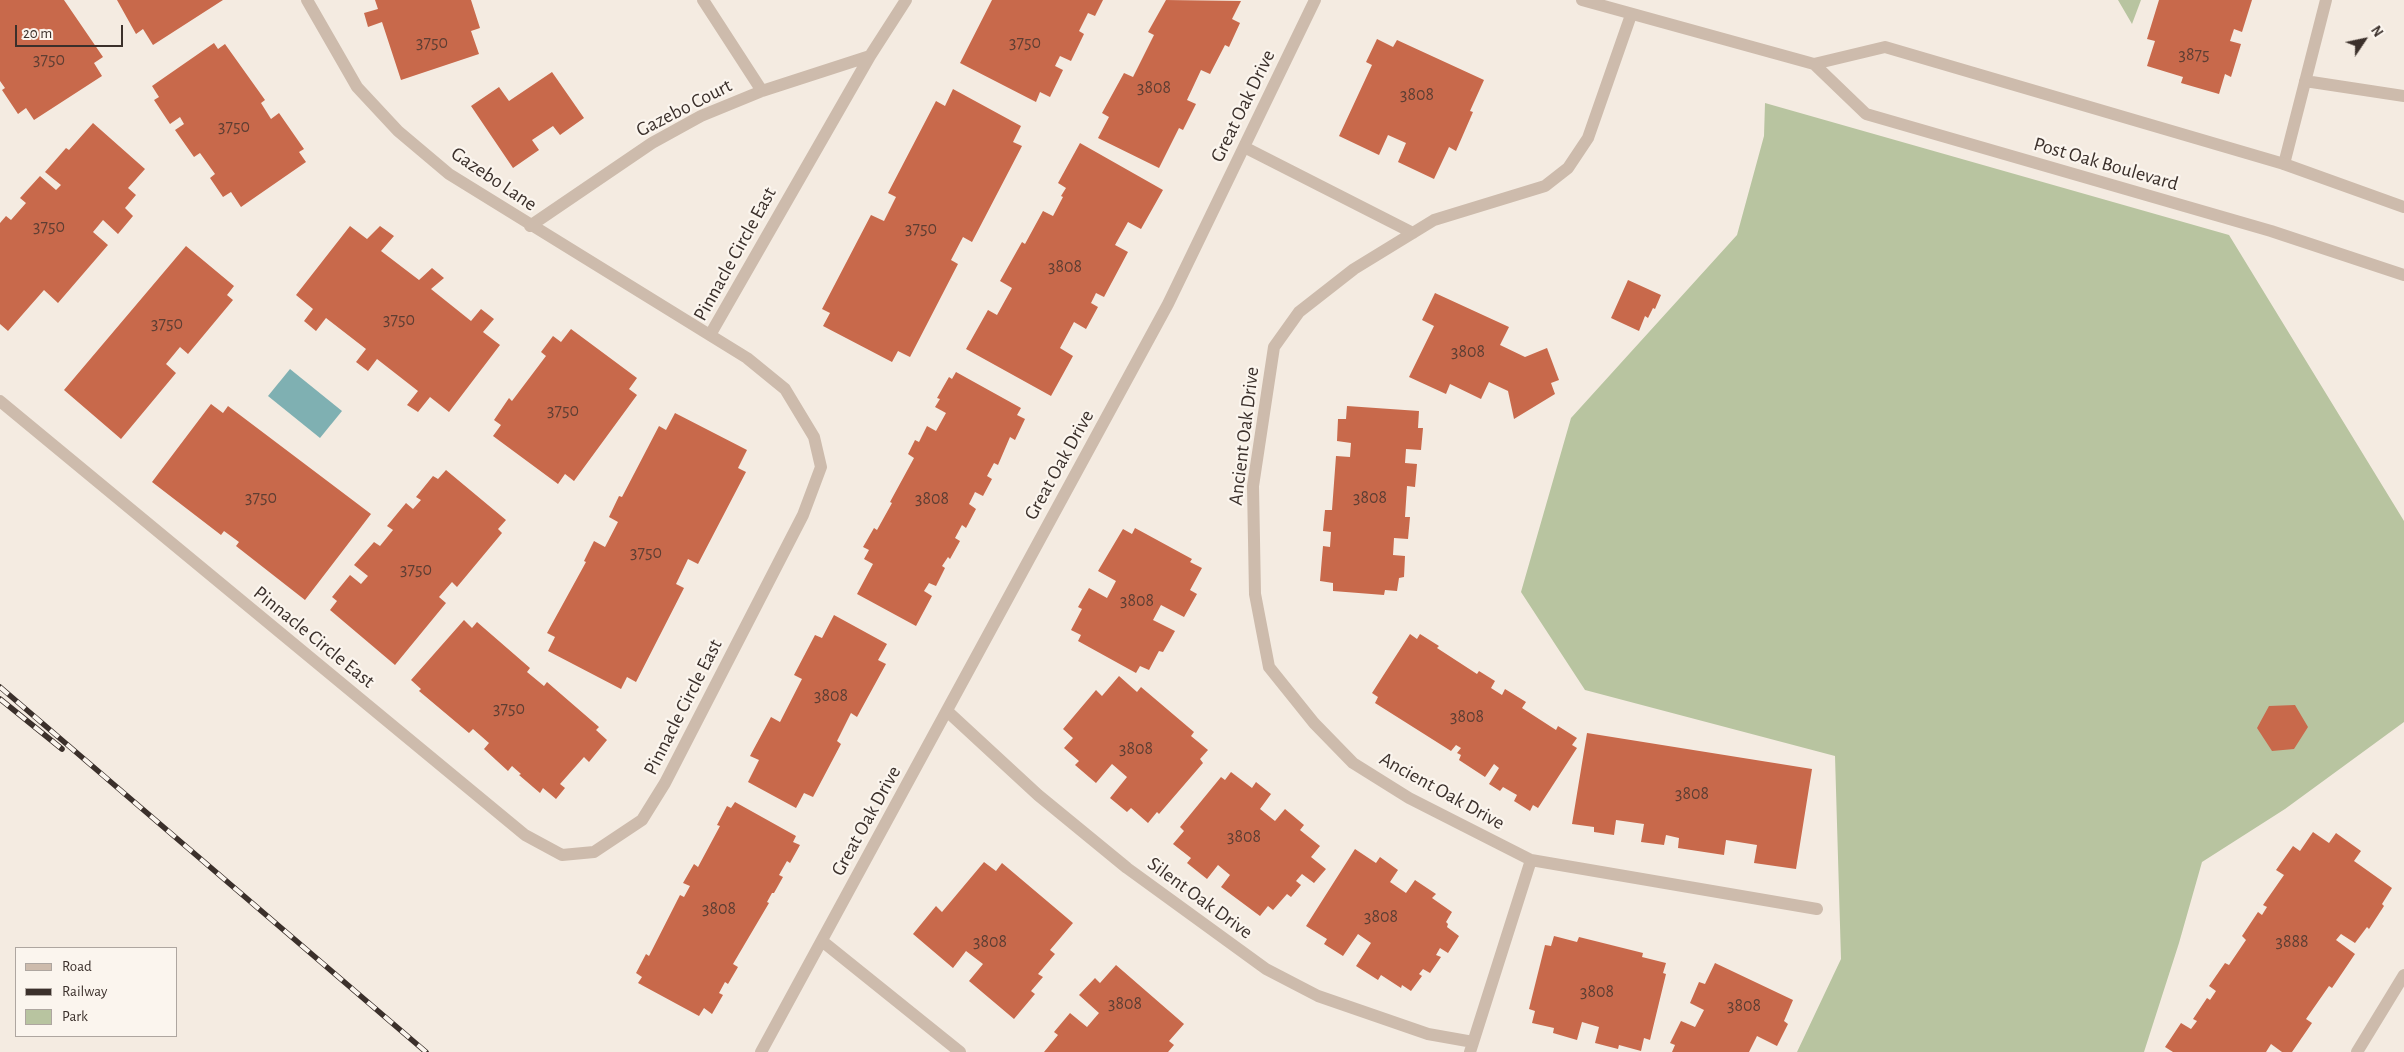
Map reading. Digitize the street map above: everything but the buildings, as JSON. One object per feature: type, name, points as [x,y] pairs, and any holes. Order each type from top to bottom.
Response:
[{"type":"street","name":"Gazebo Lane","points":[[307,0],[356,87],[398,130],[449,174],[530,226],[710,335]]},
{"type":"street","points":[[703,0],[762,91]]},
{"type":"street","name":"Pinnacle Circle East","points":[[0,401],[525,835],[562,855],[594,852],[642,820],[665,783],[803,515],[821,467],[814,436],[785,390],[747,358],[710,335],[870,56],[906,0]]},
{"type":"street","name":"Great Oak Drive","points":[[761,1052],[1168,304],[1315,0]]},
{"type":"street","name":"Post Oak Boulevard","points":[[1582,0],[1814,64],[1884,47],[2284,164],[2404,207]]},
{"type":"street","points":[[2284,164],[2326,0]]},
{"type":"street","name":"Ancient Oak Drive","points":[[1631,15],[1588,138],[1568,168],[1545,186],[1434,220],[1354,269],[1299,312],[1274,347],[1253,486],[1255,594],[1269,667],[1314,724],[1353,763],[1409,798],[1531,860],[1816,909]]},
{"type":"street","name":"Gazebo Court","points":[[530,226],[652,143],[701,116],[762,91],[870,56]]},
{"type":"street","name":"Post Oak Boulevard","points":[[1814,64],[1866,114],[2271,231],[2404,275]]},
{"type":"street","points":[[2305,81],[2404,96]]},
{"type":"street","points":[[1244,147],[1413,233]]},
{"type":"street","name":"Silent Oak Drive","points":[[947,711],[1038,795],[1127,868],[1266,969],[1318,996],[1472,1047],[1531,860]]},
{"type":"street","points":[[822,942],[960,1052]]},
{"type":"street","points":[[2357,1052],[2404,975]]},
{"type":"green space","points":[[2118,0],[2141,0],[2132,24]]},
{"type":"green space","points":[[1765,103],[2229,235],[2404,521],[2404,722],[2285,809],[2202,862],[2179,943],[2144,1052],[1797,1052],[1841,959],[1835,756],[1585,690],[1521,592],[1571,418],[1737,235],[1764,136]]},
{"type":"water","points":[[290,369],[342,411],[320,438],[268,396]]},
{"type":"railway","points":[[0,687],[426,1052]]},
{"type":"railway","points":[[0,699],[62,749]]}]
